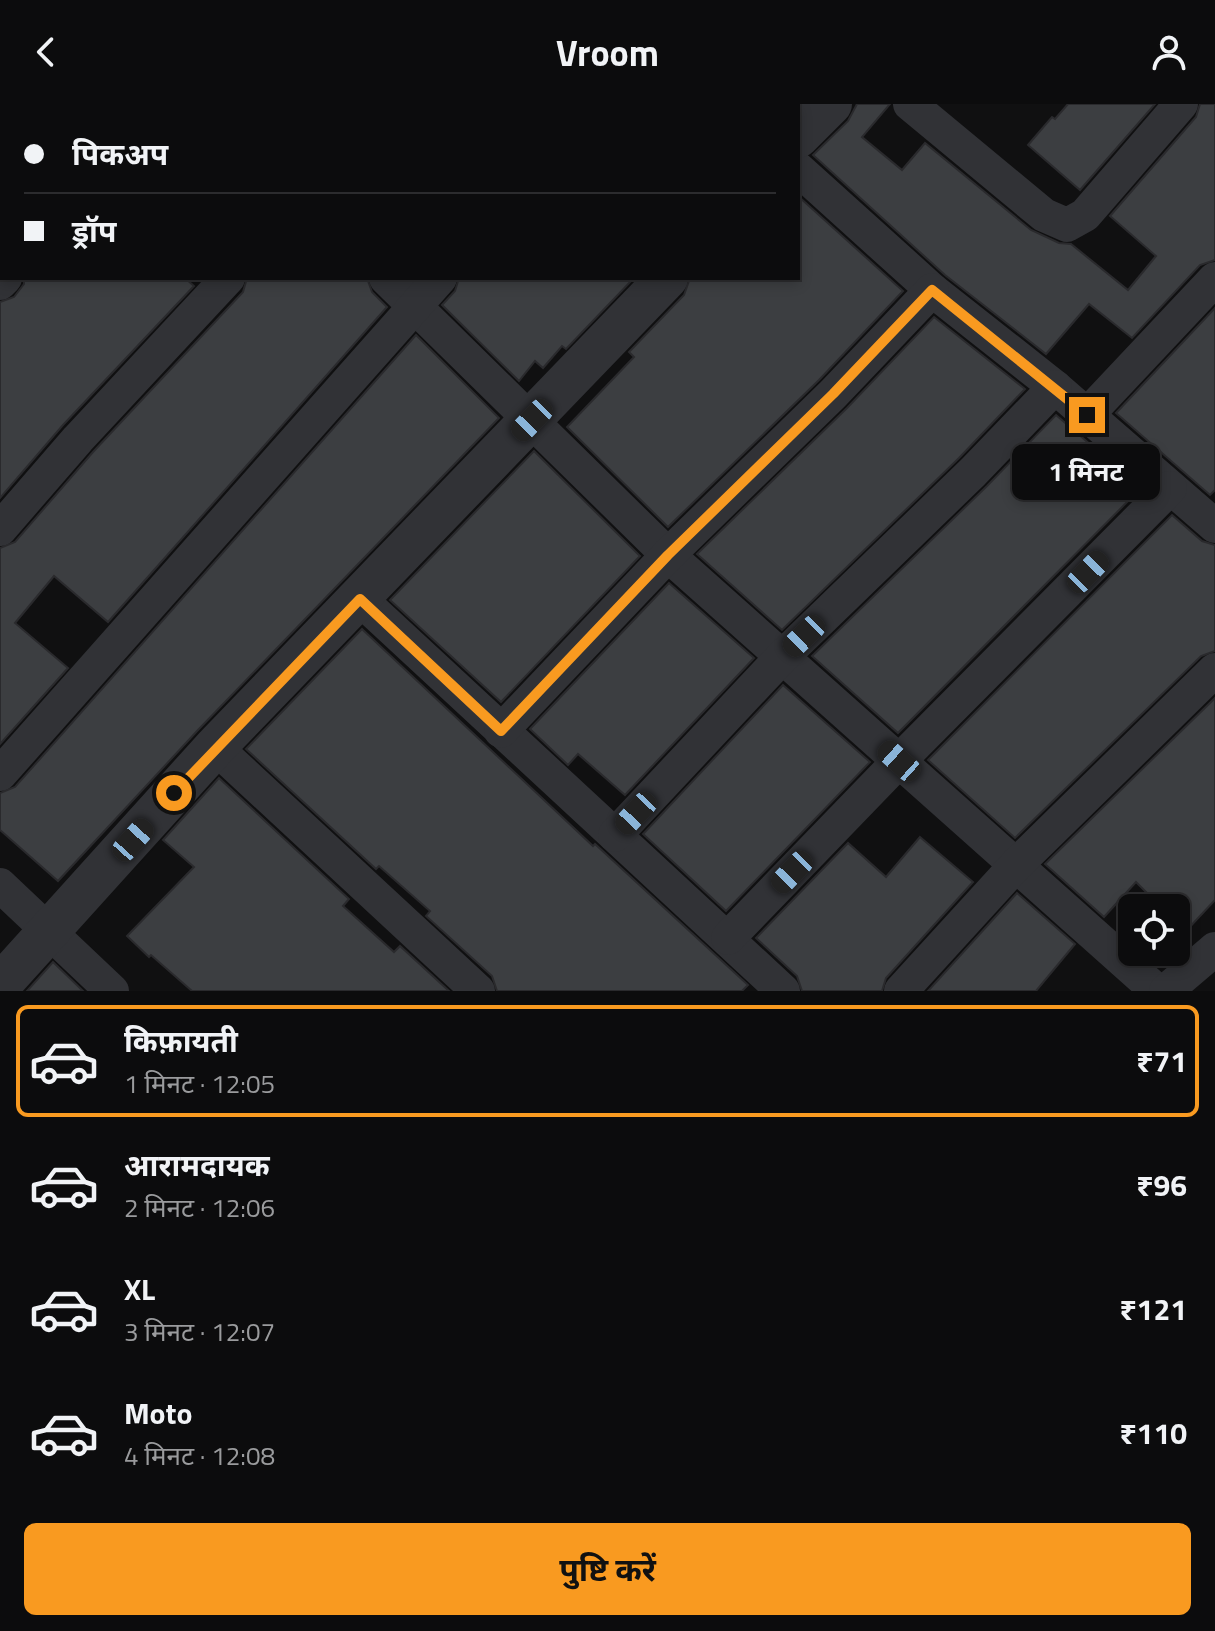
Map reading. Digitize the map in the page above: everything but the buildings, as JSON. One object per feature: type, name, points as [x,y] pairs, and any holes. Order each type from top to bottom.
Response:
[{"type":"street","points":[[800,135],[831,104]]},
{"type":"street","points":[[910,104],[1044,215],[1067,225],[1085,215],[1181,104]]},
{"type":"street","points":[[800,171],[932,290],[1055,387],[1215,525]]},
{"type":"street","points":[[1087,415],[1215,279]]},
{"type":"street","points":[[0,529],[78,439],[226,280]]},
{"type":"street","points":[[388,280],[668,555],[1157,991]]},
{"type":"street","points":[[0,774],[438,280]]},
{"type":"street","points":[[0,985],[215,747],[665,280]]},
{"type":"street","points":[[501,731],[668,555],[833,394],[932,290]]},
{"type":"street","points":[[615,835],[782,657],[973,472],[1055,387]]},
{"type":"street","points":[[728,938],[1170,488]]},
{"type":"street","points":[[360,599],[783,991]]},
{"type":"street","points":[[901,991],[1016,865],[1215,670]]},
{"type":"street","points":[[215,747],[478,991]]},
{"type":"street","points":[[0,885],[112,991]]},
{"type":"street","points":[[1166,991],[1215,949]]},
{"type":"route","points":[[174,793],[360,599],[501,731],[668,555],[833,394],[932,290],[1087,415]]}]
